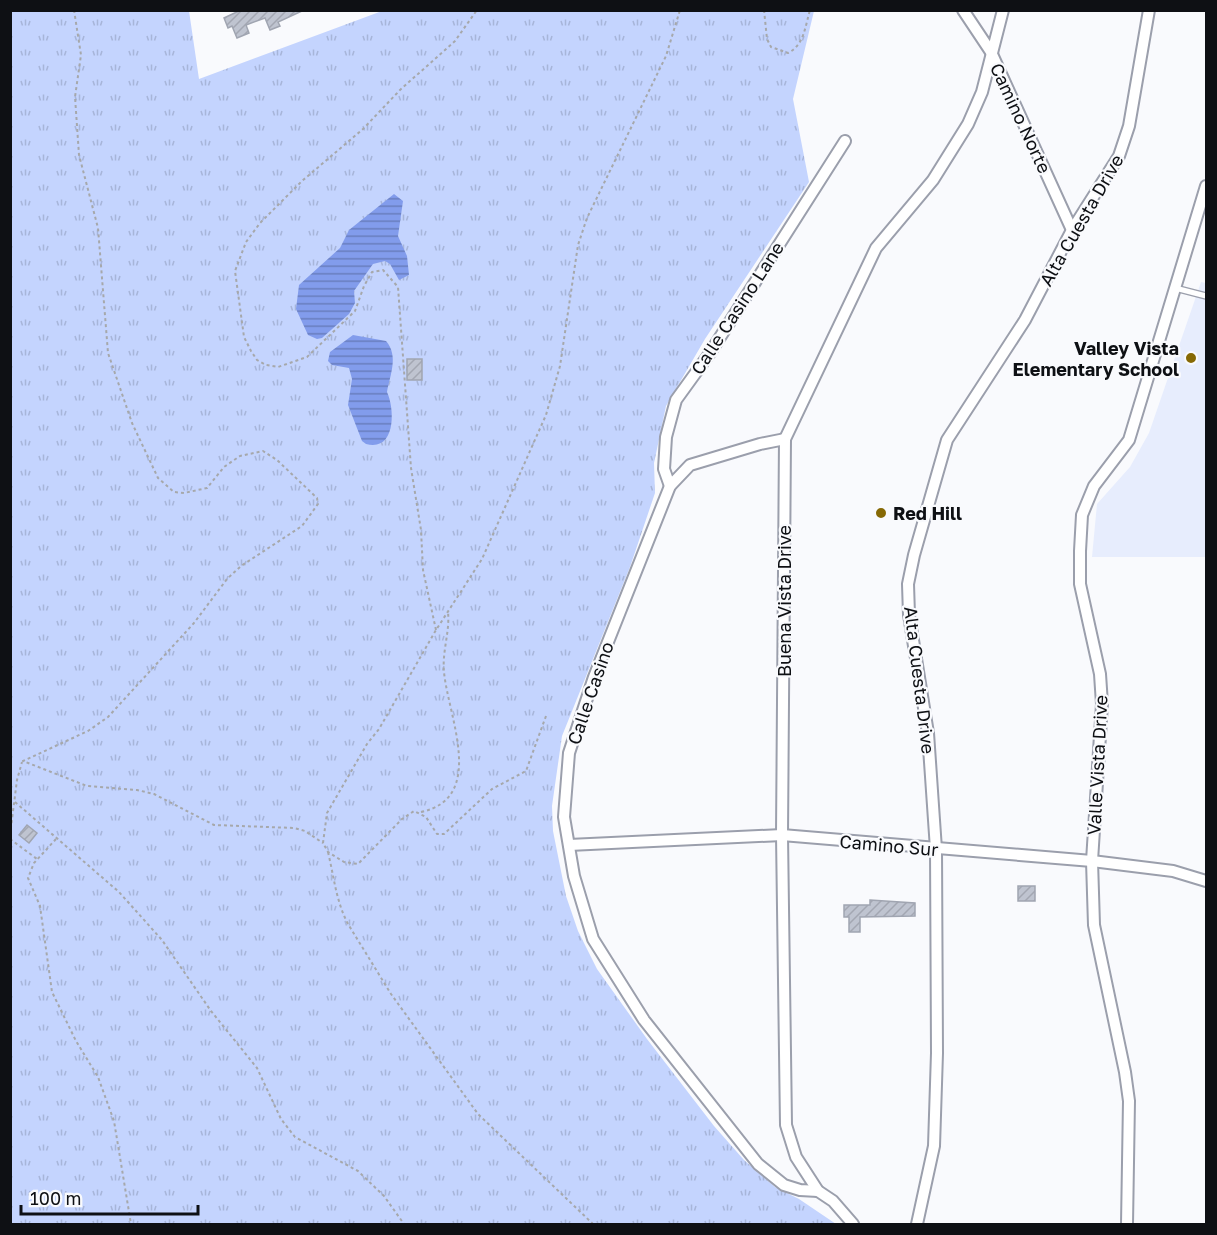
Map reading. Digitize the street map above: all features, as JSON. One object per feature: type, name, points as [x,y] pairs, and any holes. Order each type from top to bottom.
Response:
[{"type":"street","name":"Camino Norte","points":[[963,10],[991,52],[1072,230]]},
{"type":"street","name":"Buena Vista Drive","points":[[854,1224],[832,1201],[818,1191],[796,1157],[786,1125],[782,835],[785,440],[876,248],[933,180],[968,124],[982,92],[1003,10]]},
{"type":"street","name":"Alta Cuesta Drive","points":[[917,1224],[934,1146],[937,1053],[936,849],[928,733],[909,615],[908,584],[915,546],[947,440],[1024,320],[1072,230],[1119,156],[1130,126],[1149,10]]},
{"type":"street","name":"Calle Casino Lane","points":[[670,486],[664,469],[666,437],[676,400],[710,353],[845,141]]},
{"type":"street","name":"Valle Vista Drive","points":[[1127,1224],[1128,1092],[1094,925],[1092,861],[1102,704],[1100,674],[1080,584],[1083,515],[1094,486],[1128,440],[1206,191]]},
{"type":"street","name":"Calle Casino","points":[[785,440],[760,444],[690,465],[670,486],[576,728],[565,783],[564,817],[573,876],[593,939],[644,1020],[758,1164],[784,1185],[800,1190],[818,1191]]},
{"type":"street","name":"Camino Sur","points":[[569,844],[782,835],[1092,861],[1173,871],[1206,881]]},
{"type":"lane","points":[[1175,288],[1206,296]]},
{"type":"path","points":[[37,859],[10,837],[17,775],[23,761],[88,731],[108,717],[194,623],[227,579],[242,566],[302,526],[318,504],[317,498],[281,463],[262,452],[240,456],[224,467],[207,488],[196,492],[174,492],[158,478],[123,401],[108,353],[98,228],[79,155],[75,126],[75,97],[81,55],[74,10]]},
{"type":"path","points":[[436,630],[423,570],[421,530],[411,468],[398,287],[383,270],[372,272],[364,286],[356,311],[348,320],[307,357],[278,367],[266,365],[257,360],[244,337],[236,271],[246,242],[260,223],[302,181],[363,129],[399,90],[455,41],[477,10]]},
{"type":"path","points":[[323,843],[327,813],[367,744],[380,729],[436,630],[482,559],[549,408],[560,366],[578,245],[587,219],[666,56],[680,10]]},
{"type":"path","points":[[764,10],[767,39],[771,47],[788,53],[796,49],[801,41],[810,10]]},
{"type":"path","points":[[328,852],[344,862],[358,864],[409,812],[419,812],[438,806],[449,798],[458,774],[457,739],[444,672],[448,612]]},
{"type":"path","points":[[419,812],[434,826],[437,834],[444,834],[492,789],[526,771],[546,716]]},
{"type":"path","points":[[23,761],[87,786],[137,790],[154,794],[183,806],[214,825],[294,828],[305,831],[323,843],[328,852],[339,903],[348,924],[449,1078],[478,1114],[593,1224]]},
{"type":"path","points":[[15,802],[119,892],[168,948],[211,1011],[257,1068],[291,1132],[304,1144],[346,1163],[364,1175],[404,1224]]},
{"type":"path","points":[[56,839],[37,859],[28,878],[40,906],[52,992],[76,1041],[98,1077],[114,1121],[131,1224]]},
{"type":"shaded area","name":"Valley Vista Elementary School","points":[[1201,282],[1206,283],[1206,557],[1092,557],[1097,504],[1130,467],[1149,433]]},
{"type":"green space","points":[[10,11],[189,11],[199,79],[382,11],[814,11],[793,99],[809,182],[705,339],[666,406],[654,463],[655,493],[630,567],[562,736],[552,806],[553,831],[566,896],[578,931],[597,969],[647,1039],[714,1126],[744,1160],[775,1187],[799,1199],[836,1224],[11,1224]]},
{"type":"water","points":[[394,194],[403,201],[398,236],[407,256],[409,275],[399,280],[390,264],[385,261],[373,264],[354,291],[355,303],[349,314],[322,338],[317,339],[308,335],[296,309],[299,285],[340,248],[349,230]]},
{"type":"water","points":[[353,335],[386,341],[392,353],[387,392],[390,399],[391,427],[383,442],[376,445],[362,441],[348,405],[352,379],[349,368],[332,365],[328,361],[330,352]]},
{"type":"building","points":[[241,10],[304,10],[278,22],[280,26],[270,30],[265,18],[246,25],[249,33],[237,38],[232,26],[228,28],[224,18]]},
{"type":"building","points":[[407,359],[422,359],[422,380],[407,380]]},
{"type":"building","points":[[27,825],[37,833],[29,843],[19,835]]},
{"type":"building","points":[[1018,886],[1035,886],[1035,901],[1018,901]]},
{"type":"building","points":[[870,900],[915,903],[915,916],[860,917],[860,932],[849,932],[849,917],[844,917],[844,905],[870,905]]},
{"type":"place","name":"Valley Vista Elementary School","points":[[1191,358]]},
{"type":"place","name":"Red Hill","points":[[881,513]]}]
